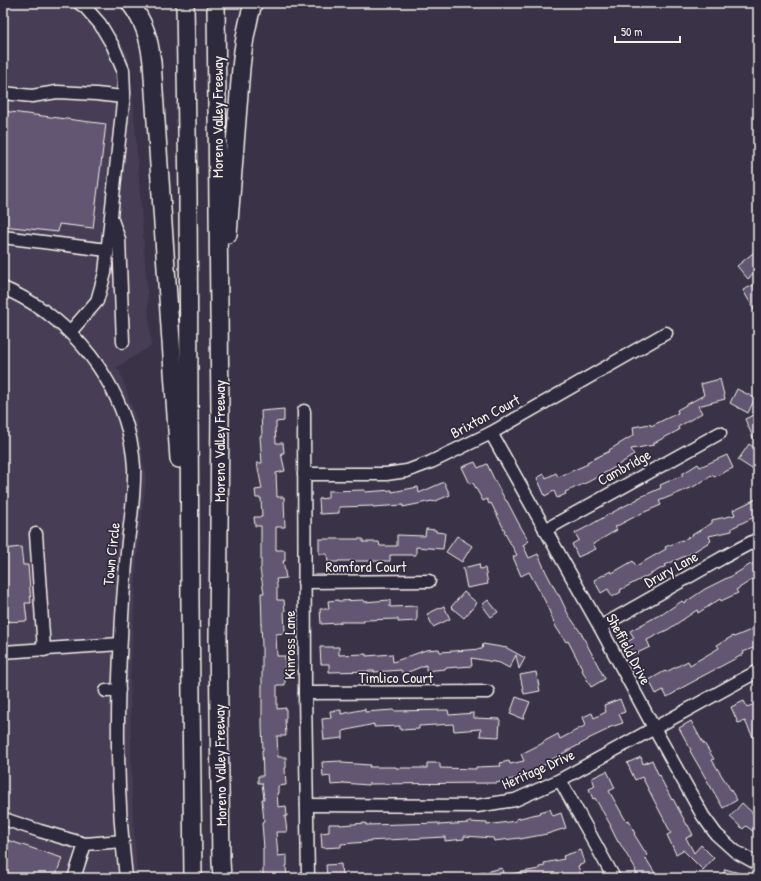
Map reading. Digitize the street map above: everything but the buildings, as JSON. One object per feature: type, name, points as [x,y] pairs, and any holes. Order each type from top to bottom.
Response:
[{"type":"highway","points":[[130,3],[136,10],[145,27],[152,62],[190,604]]},
{"type":"highway","name":"Moreno Valley Freeway","points":[[185,3],[188,195],[193,878]]},
{"type":"highway","name":"Moreno Valley Freeway","points":[[216,3],[220,414],[218,640],[222,878]]},
{"type":"highway","points":[[220,414],[224,278],[241,68],[243,45],[248,20],[254,3]]},
{"type":"street","points":[[70,332],[97,301],[105,273],[123,97],[123,70],[113,46],[100,24],[86,7],[79,3]]},
{"type":"street","points":[[3,93],[32,96],[57,92],[123,97]]},
{"type":"street","points":[[111,217],[119,239],[123,342]]},
{"type":"street","points":[[3,237],[107,250]]},
{"type":"street","name":"Town Circle","points":[[6,293],[70,332],[79,350],[94,369],[106,389],[117,413],[134,462],[134,488],[120,644],[115,668],[119,690],[114,712],[117,822],[123,841],[119,860],[126,878]]},
{"type":"street","name":"Brixton Court","points":[[304,474],[386,474],[407,471],[431,462],[491,433],[666,333]]},
{"type":"street","name":"Kinross Lane","points":[[304,411],[304,582],[308,878]]},
{"type":"street","name":"Cambridge","points":[[544,530],[720,432]]},
{"type":"street","name":"Sheffield Drive","points":[[491,433],[544,530],[600,627],[703,816],[716,834],[736,852],[758,864]]},
{"type":"street","points":[[36,534],[44,650]]},
{"type":"street","name":"Drury Lane","points":[[600,627],[758,539]]},
{"type":"street","name":"Romford Court","points":[[304,582],[429,581]]},
{"type":"street","points":[[3,652],[120,644]]},
{"type":"street","name":"Heritage Drive","points":[[307,805],[477,806],[515,800],[560,780],[758,672]]},
{"type":"street","points":[[106,691],[119,690]]},
{"type":"street","name":"Timlico Court","points":[[305,693],[488,692]]},
{"type":"street","points":[[560,780],[614,878]]},
{"type":"street","points":[[3,818],[40,831],[85,844],[123,841]]},
{"type":"street","points":[[74,878],[85,844]]},
{"type":"shaded area","points":[[3,3],[94,3],[128,54],[134,111],[151,346],[116,368],[120,372],[137,422],[146,479],[138,545],[130,678],[132,798],[137,878],[3,878]]}]
